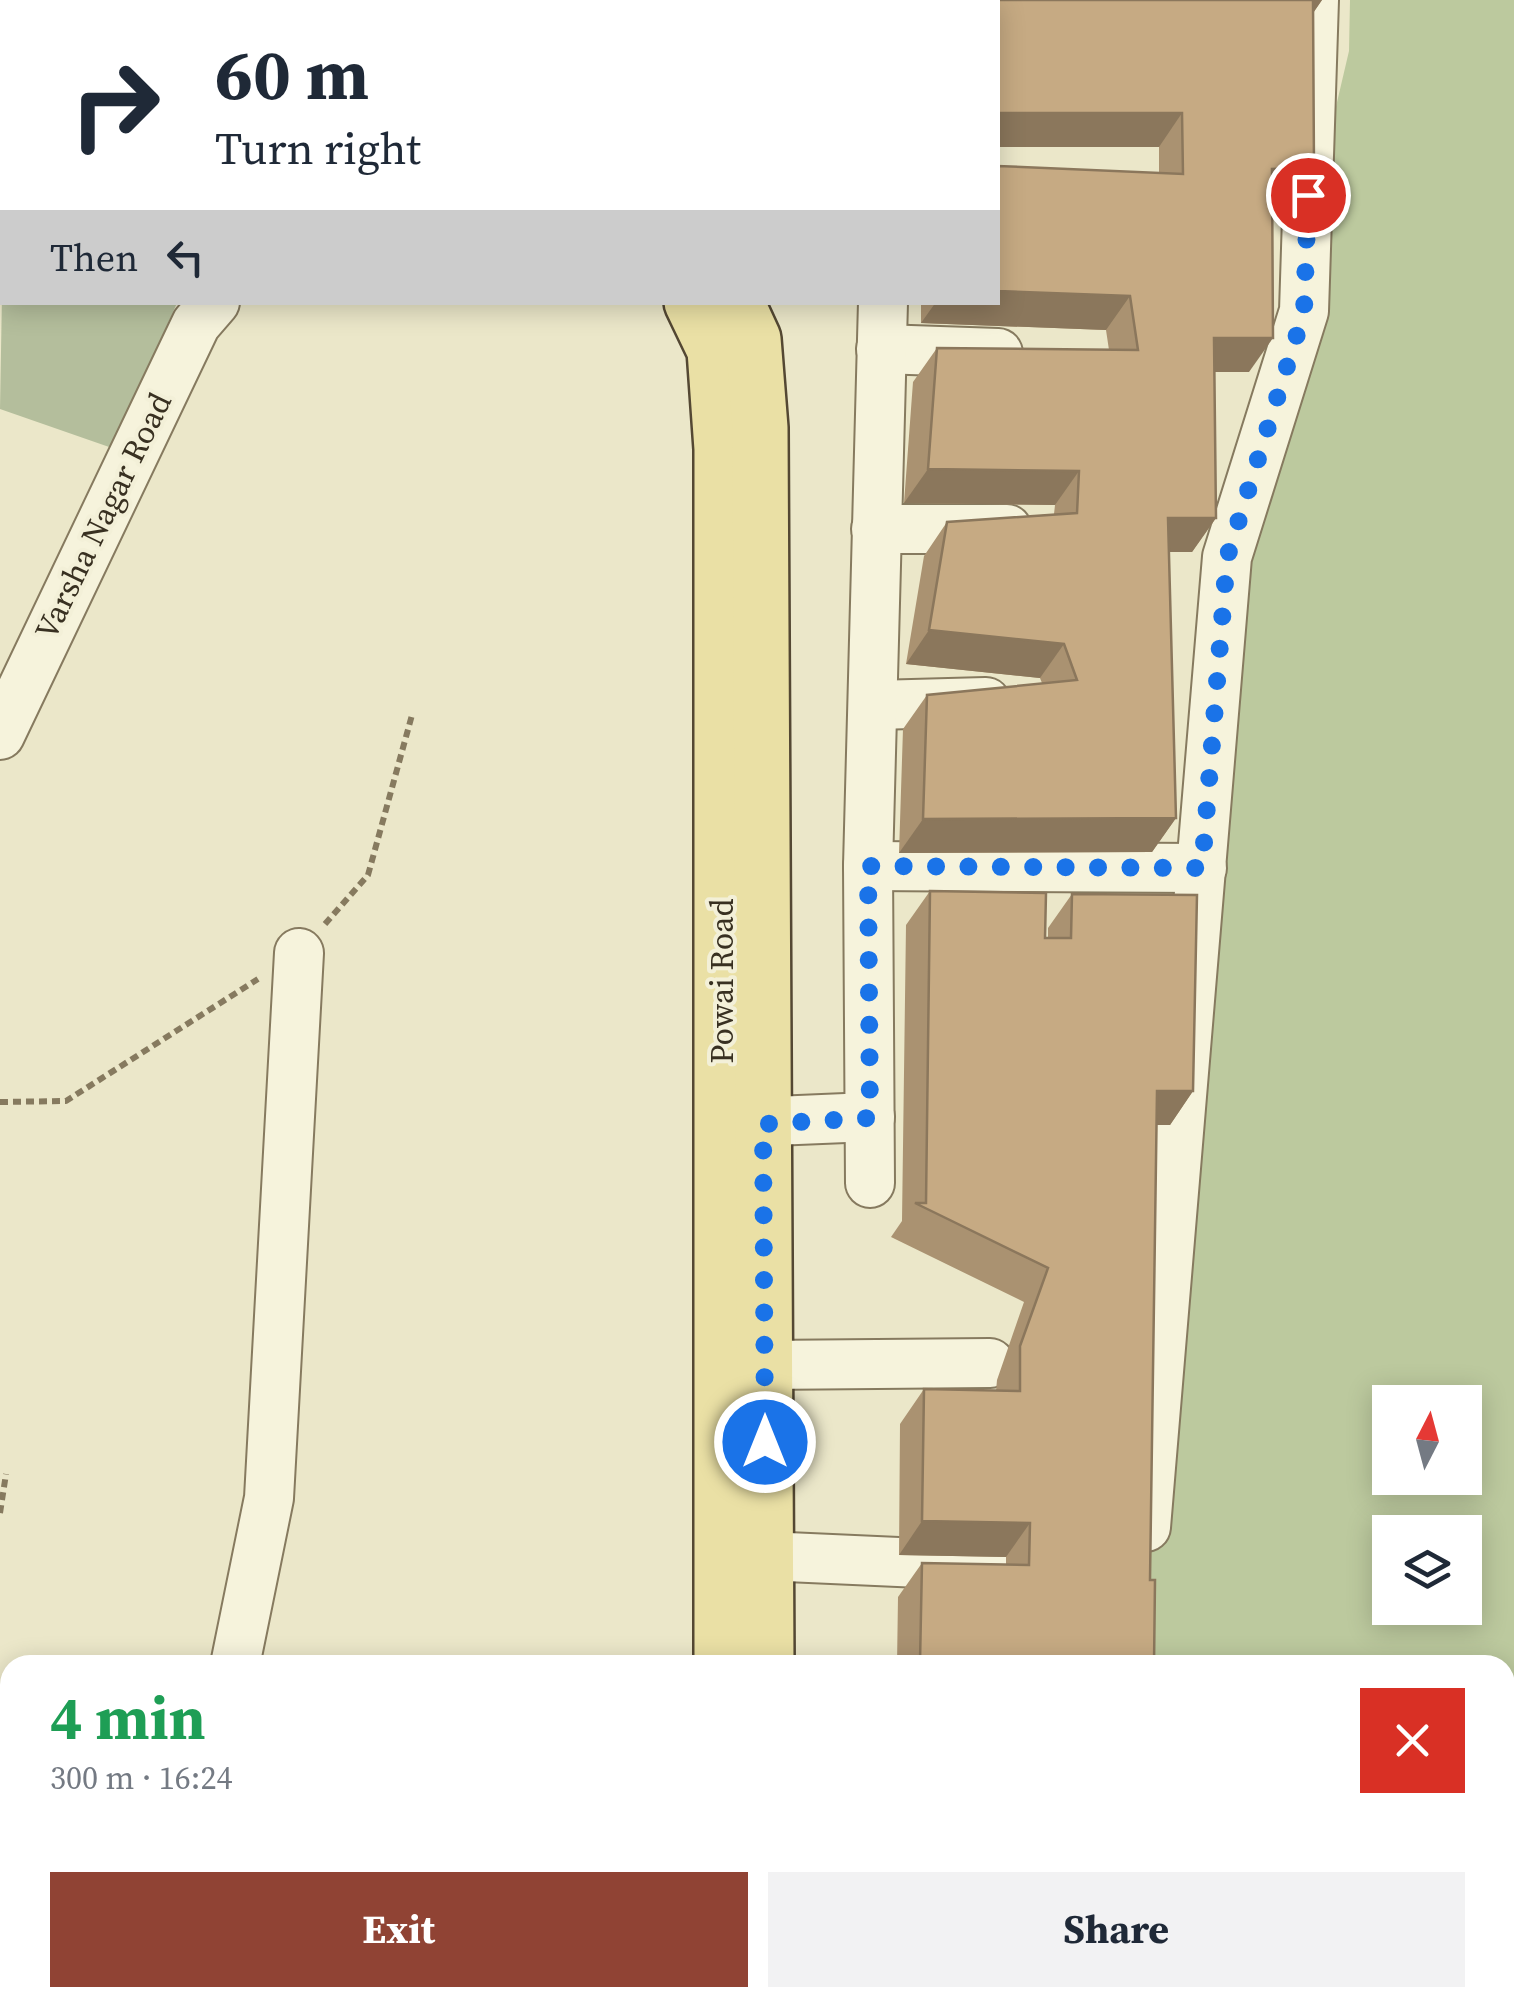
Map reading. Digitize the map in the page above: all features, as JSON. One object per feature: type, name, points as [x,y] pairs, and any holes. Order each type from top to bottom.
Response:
[{"type":"main road","name":"Powai Road","points":[[708,305],[753,339],[760,428],[741,649],[742,1124],[722,1655]]},
{"type":"main road","name":"Powai Road","points":[[742,1124],[764,1366],[766,1655]]},
{"type":"street","points":[[1142,1568],[1227,558],[1304,312],[1314,0]]},
{"type":"street","name":"Varsha Nagar Road","points":[[0,734],[196,324],[212,305]]},
{"type":"street","points":[[870,1183],[868,866],[882,326],[1050,354]]},
{"type":"street","points":[[876,529],[1029,529]]},
{"type":"street","points":[[875,705],[1032,700]]},
{"type":"street","points":[[868,866],[1202,868]]},
{"type":"street","points":[[237,1655],[269,1498],[300,953]]},
{"type":"street","points":[[742,1124],[870,1118]]},
{"type":"street","points":[[764,1366],[990,1363]]},
{"type":"street","points":[[765,1556],[996,1566]]},
{"type":"path","points":[[0,1102],[66,1101],[300,953],[368,874],[412,715]]},
{"type":"path","points":[[0,1513],[6,1474]]},
{"type":"green space","points":[[1350,0],[1514,0],[1514,1655],[1135,1655],[1203,675],[1349,51]]},
{"type":"green space","points":[[2,305],[176,305],[112,448],[0,409]]},
{"type":"building","points":[[1000,0],[1313,0],[1314,168],[1272,169],[1273,338],[1214,338],[1216,518],[1168,518],[1176,818],[923,819],[927,695],[1077,680],[1064,644],[929,630],[947,522],[1077,513],[1079,471],[928,469],[937,348],[1138,350],[1130,296],[1000,291],[1000,166],[1183,174],[1182,113],[1000,113]]},
{"type":"building","points":[[930,891],[1046,893],[1045,938],[1071,938],[1072,894],[1197,895],[1193,1091],[1157,1091],[1150,1580],[1155,1580],[1154,1655],[920,1655],[922,1563],[1029,1565],[1030,1523],[922,1521],[924,1389],[1020,1391],[1020,1346],[1048,1268],[915,1203],[926,1203]]},
{"type":"route","points":[[765,1442],[763,1124],[870,1118],[868,866],[1202,868],[1227,558],[1304,312],[1308,195]]}]
